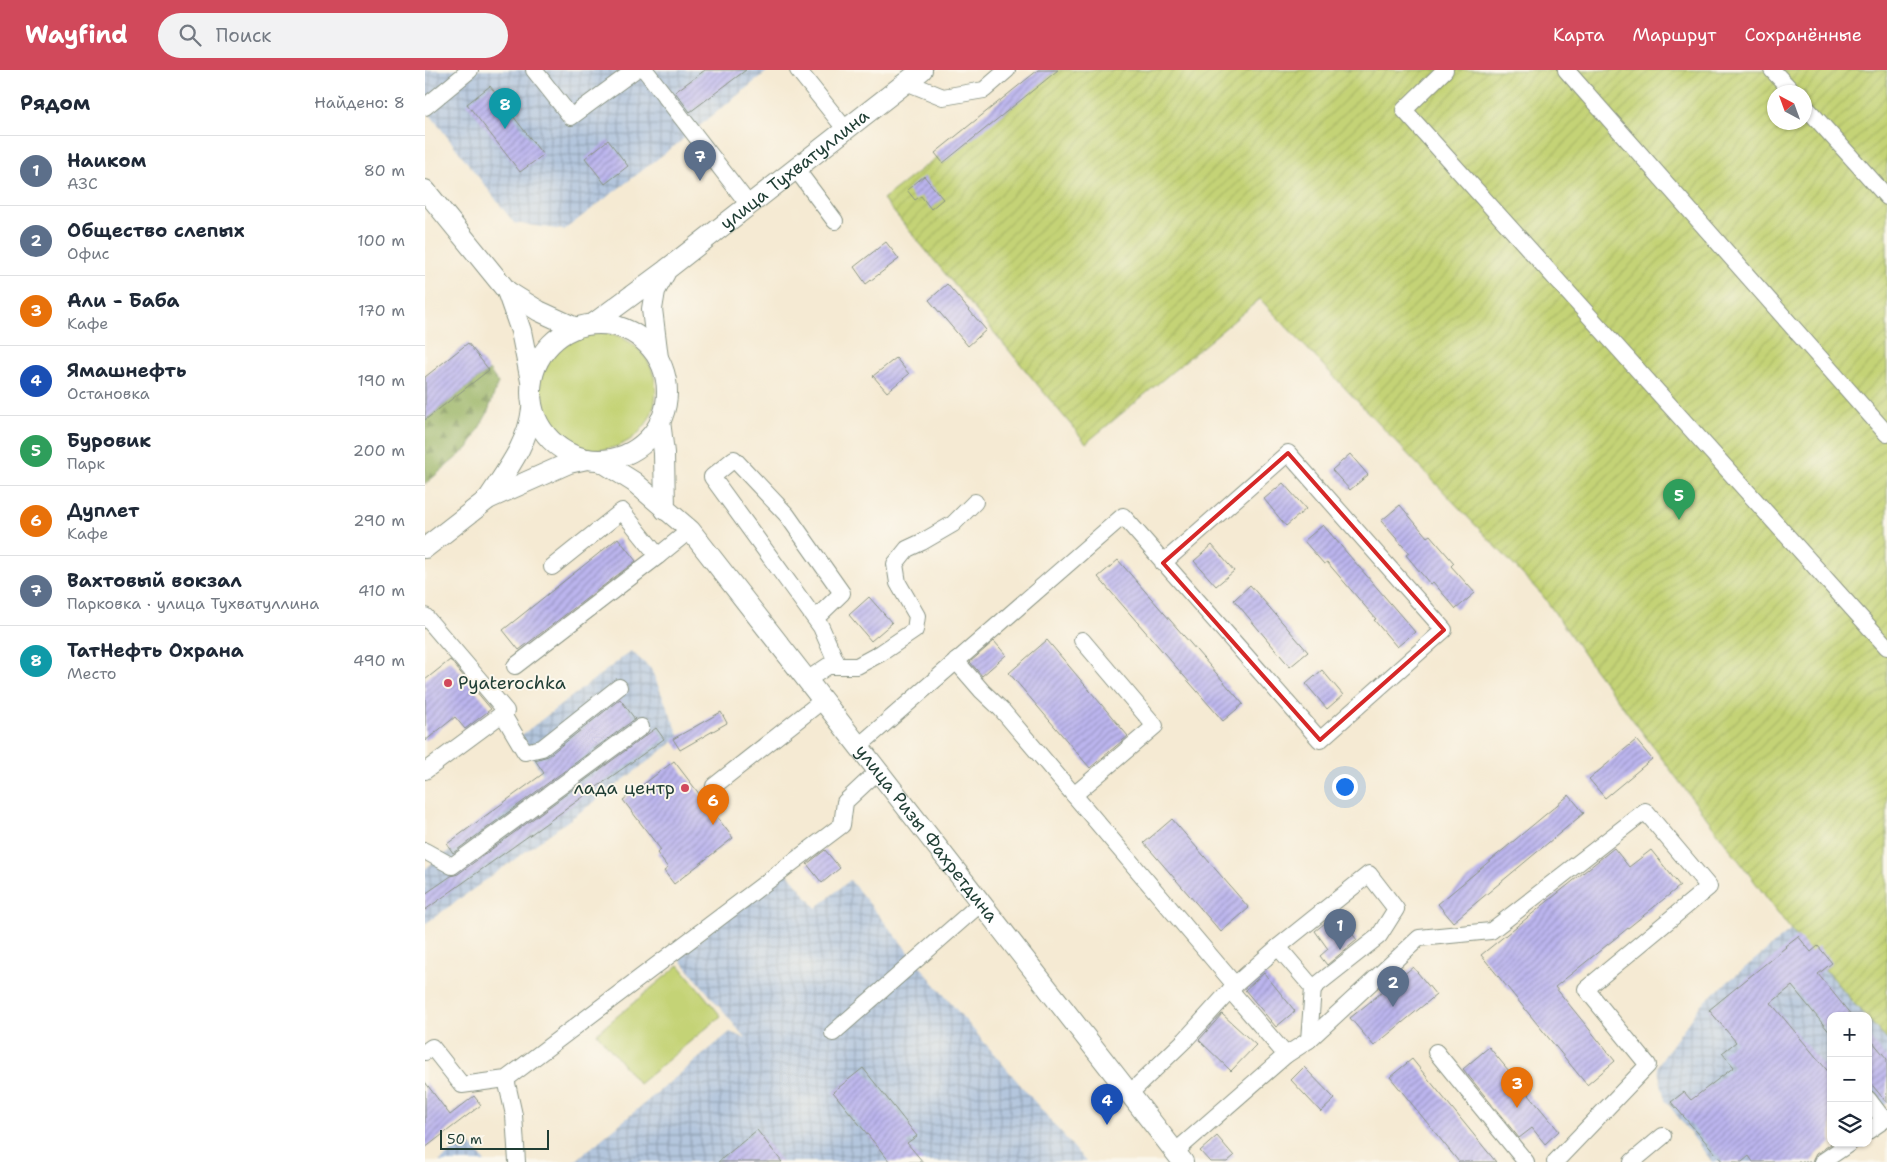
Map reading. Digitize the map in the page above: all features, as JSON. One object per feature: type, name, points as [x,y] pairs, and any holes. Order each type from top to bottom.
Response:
[{"type":"main road","name":"улица Тухватуллина","points":[[585,326],[666,270],[922,70]]},
{"type":"main road","points":[[425,190],[507,291],[539,311],[585,326]]},
{"type":"main road","points":[[659,360],[652,309],[655,291],[666,270]]},
{"type":"main road","points":[[488,499],[520,450],[531,423],[531,380],[521,330],[507,291]]},
{"type":"main road","points":[[426,546],[488,499],[569,463],[618,458],[635,450],[650,437],[660,421],[665,406],[667,390],[665,374],[659,360],[650,347],[631,332],[609,324],[585,326],[565,333],[547,348],[540,358],[531,380]]},
{"type":"main road","points":[[532,409],[540,427],[552,442],[568,453],[593,460]]},
{"type":"main road","points":[[660,421],[664,453],[665,510]]},
{"type":"main road","name":"улица Ризы Фахретдина","points":[[593,460],[634,482],[690,530],[1179,1157]]},
{"type":"street","points":[[425,107],[470,70]]},
{"type":"street","points":[[534,70],[571,117],[635,70]]},
{"type":"street","points":[[645,70],[749,205]]},
{"type":"street","points":[[798,70],[846,130]]},
{"type":"street","points":[[906,82],[943,97],[984,90],[1007,70]]},
{"type":"street","points":[[1445,70],[1404,110],[1887,647]]},
{"type":"street","points":[[1566,70],[1887,434]]},
{"type":"street","points":[[1772,70],[1786,85]]},
{"type":"street","points":[[1812,114],[1887,197]]},
{"type":"street","points":[[796,169],[835,221]]},
{"type":"street","points":[[859,746],[1123,516],[1163,562],[1320,740],[1444,630],[1288,453],[1163,562]]},
{"type":"street","points":[[815,619],[842,593],[787,515],[734,459],[713,477],[815,619],[821,627],[838,666]]},
{"type":"street","points":[[807,680],[828,666],[857,666],[881,653],[915,630],[917,616],[898,583],[895,564],[907,549],[953,524],[975,502]]},
{"type":"street","points":[[552,567],[622,511],[658,556]]},
{"type":"street","points":[[515,666],[690,530]]},
{"type":"street","points":[[425,771],[506,710],[429,627]]},
{"type":"street","points":[[1074,795],[1155,726],[1082,640]]},
{"type":"street","points":[[956,662],[1001,709],[1074,795],[1232,987],[1286,1056]]},
{"type":"street","points":[[502,714],[525,752],[542,748],[619,687]]},
{"type":"street","points":[[714,786],[823,700]]},
{"type":"street","points":[[425,851],[452,866],[641,727]]},
{"type":"street","points":[[425,1052],[432,1047],[462,1086],[506,1079],[842,825],[845,802],[878,772]]},
{"type":"street","points":[[1179,1157],[1286,1056],[1309,1040],[1419,938],[1491,931],[1645,811],[1709,887],[1586,989],[1648,1065],[1555,1162]]},
{"type":"street","points":[[1130,1093],[1185,1040],[1232,987],[1278,947],[1369,874],[1396,909],[1379,936],[1313,988]]},
{"type":"street","points":[[833,1033],[981,904]]},
{"type":"street","points":[[1278,947],[1313,988],[1309,1040]]},
{"type":"street","points":[[1436,1052],[1526,1162]]},
{"type":"street","points":[[506,1079],[514,1115],[517,1162]]},
{"type":"street","points":[[1870,1102],[1885,1119],[1872,1128]]},
{"type":"street","points":[[1632,1162],[1663,1136]]},
{"type":"street","points":[[1823,1162],[1844,1147]]},
{"type":"highlighted area","points":[[1288,453],[1444,630],[1320,740],[1163,563]]},
{"type":"shaded area","points":[[425,70],[769,70],[677,144],[564,230],[514,223],[425,108]]},
{"type":"shaded area","points":[[631,651],[651,669],[680,737],[605,794],[425,924],[425,869],[545,778],[519,737]]},
{"type":"shaded area","points":[[786,871],[816,908],[850,880],[938,988],[1086,1162],[574,1162],[730,1032],[746,1039],[678,957]]},
{"type":"shaded area","points":[[1791,930],[1862,1012],[1827,1012],[1827,1144],[1800,1162],[1712,1162],[1665,1100],[1657,1066],[1702,1003]]},
{"type":"shaded area","points":[[1872,1023],[1887,1040],[1887,1103],[1872,1113]]},
{"type":"shaded area","points":[[467,1140],[485,1162],[439,1162]]},
{"type":"green space","points":[[1048,70],[1887,70],[1887,1040],[1872,1023],[1872,1012],[1862,1012],[1791,930],[1587,659],[1543,596],[1260,299],[1086,443],[883,199]]},
{"type":"green space","points":[[597,332],[619,337],[639,349],[651,369],[656,391],[651,413],[639,433],[619,445],[597,450],[575,445],[555,433],[543,413],[538,391],[543,369],[555,349],[575,337]]},
{"type":"green space","points":[[489,370],[498,383],[487,414],[468,448],[425,484],[425,420]]},
{"type":"green space","points":[[679,965],[721,1016],[639,1084],[597,1033]]},
{"type":"building","points":[[705,70],[746,70],[690,112],[675,92]]},
{"type":"building","points":[[1038,70],[1058,70],[943,163],[935,153]]},
{"type":"building","points":[[490,86],[543,155],[520,172],[467,104]]},
{"type":"building","points":[[608,140],[628,166],[605,184],[585,158]]},
{"type":"building","points":[[924,176],[943,199],[931,209],[921,196],[915,200],[907,190]]},
{"type":"building","points":[[886,242],[899,259],[866,284],[854,267]]},
{"type":"building","points":[[947,284],[986,330],[968,346],[929,300]]},
{"type":"building","points":[[468,343],[489,370],[425,420],[425,377]]},
{"type":"building","points":[[896,358],[909,374],[887,392],[873,376]]},
{"type":"building","points":[[1350,454],[1368,475],[1350,490],[1332,470]]},
{"type":"building","points":[[1283,483],[1306,509],[1286,526],[1264,499]]},
{"type":"building","points":[[1400,505],[1427,537],[1430,535],[1454,563],[1451,566],[1475,593],[1456,609],[1433,582],[1430,584],[1406,555],[1409,553],[1381,521]]},
{"type":"building","points":[[1323,525],[1415,632],[1397,647],[1374,620],[1376,619],[1327,562],[1324,564],[1304,541]]},
{"type":"building","points":[[618,538],[636,561],[519,650],[503,630]]},
{"type":"building","points":[[1212,545],[1234,571],[1216,586],[1194,561]]},
{"type":"building","points":[[1118,560],[1243,704],[1223,721],[1098,577]]},
{"type":"building","points":[[1250,585],[1308,652],[1290,667],[1234,600]]},
{"type":"building","points":[[869,597],[892,623],[871,641],[849,615]]},
{"type":"building","points":[[1047,640],[1128,736],[1090,768],[1009,673]]},
{"type":"building","points":[[994,641],[1006,655],[982,676],[970,662]]},
{"type":"building","points":[[450,660],[491,709],[465,729],[455,717],[425,741],[425,680]]},
{"type":"building","points":[[1322,670],[1343,695],[1327,709],[1306,684]]},
{"type":"building","points":[[620,699],[635,719],[453,853],[447,844],[544,773],[535,760],[548,756]]},
{"type":"building","points":[[721,712],[727,723],[680,750],[673,739]]},
{"type":"building","points":[[656,728],[664,739],[425,910],[425,894],[451,876],[458,874]]},
{"type":"building","points":[[1636,740],[1652,759],[1605,798],[1589,779]]},
{"type":"building","points":[[674,761],[733,838],[674,884],[664,871],[668,868],[657,853],[661,850],[623,800]]},
{"type":"building","points":[[1569,795],[1584,813],[1453,922],[1438,904]]},
{"type":"building","points":[[1172,819],[1249,908],[1221,932],[1144,843]]},
{"type":"building","points":[[1614,848],[1629,867],[1651,850],[1680,886],[1555,987],[1615,1061],[1587,1085],[1481,955]]},
{"type":"building","points":[[825,850],[840,868],[822,883],[807,864]]},
{"type":"building","points":[[1329,920],[1342,938],[1350,931],[1357,940],[1327,965],[1320,956],[1328,949],[1315,931]]},
{"type":"building","points":[[1798,936],[1811,952],[1818,946],[1832,963],[1818,974],[1849,1012],[1827,1012],[1827,1029],[1792,986],[1771,1003],[1827,1070],[1827,1147],[1816,1154],[1812,1162],[1753,1162],[1749,1156],[1742,1162],[1723,1162],[1671,1102],[1684,1092],[1691,1100],[1734,1067],[1722,1053],[1736,1042],[1709,1010]]},
{"type":"building","points":[[1413,967],[1436,995],[1374,1046],[1350,1018]]},
{"type":"building","points":[[1264,973],[1295,1011],[1276,1027],[1245,990]]},
{"type":"building","points":[[1222,1014],[1256,1045],[1231,1071],[1199,1040]]},
{"type":"building","points":[[1872,1041],[1887,1059],[1887,1103],[1872,1085]]},
{"type":"building","points":[[1489,1047],[1559,1131],[1545,1144],[1532,1128],[1519,1138],[1463,1069]]},
{"type":"building","points":[[1412,1059],[1496,1162],[1459,1162],[1390,1077]]},
{"type":"building","points":[[1304,1067],[1335,1099],[1321,1112],[1291,1080]]},
{"type":"building","points":[[863,1068],[917,1136],[907,1143],[923,1162],[890,1162],[833,1092]]},
{"type":"building","points":[[425,1082],[450,1115],[474,1096],[481,1105],[425,1148]]},
{"type":"building","points":[[757,1130],[782,1162],[718,1162]]},
{"type":"building","points":[[1217,1136],[1234,1156],[1227,1162],[1210,1162],[1200,1151]]},
{"type":"place","name":"ТатНефть Охрана","points":[[505,129]]},
{"type":"place","name":"Вахтовый вокзал","points":[[700,181]]},
{"type":"place","name":"Буровик","points":[[1679,520]]},
{"type":"place","name":"Pyaterochka","points":[[448,683]]},
{"type":"place","name":"лада центр","points":[[685,788]]},
{"type":"place","name":"Дуплет","points":[[713,825]]},
{"type":"place","name":"Наиком","points":[[1340,950]]},
{"type":"place","name":"Общество слепых","points":[[1393,1007]]},
{"type":"place","name":"Али - Баба","points":[[1517,1108]]},
{"type":"place","name":"Ямашнефть","points":[[1107,1125]]}]
